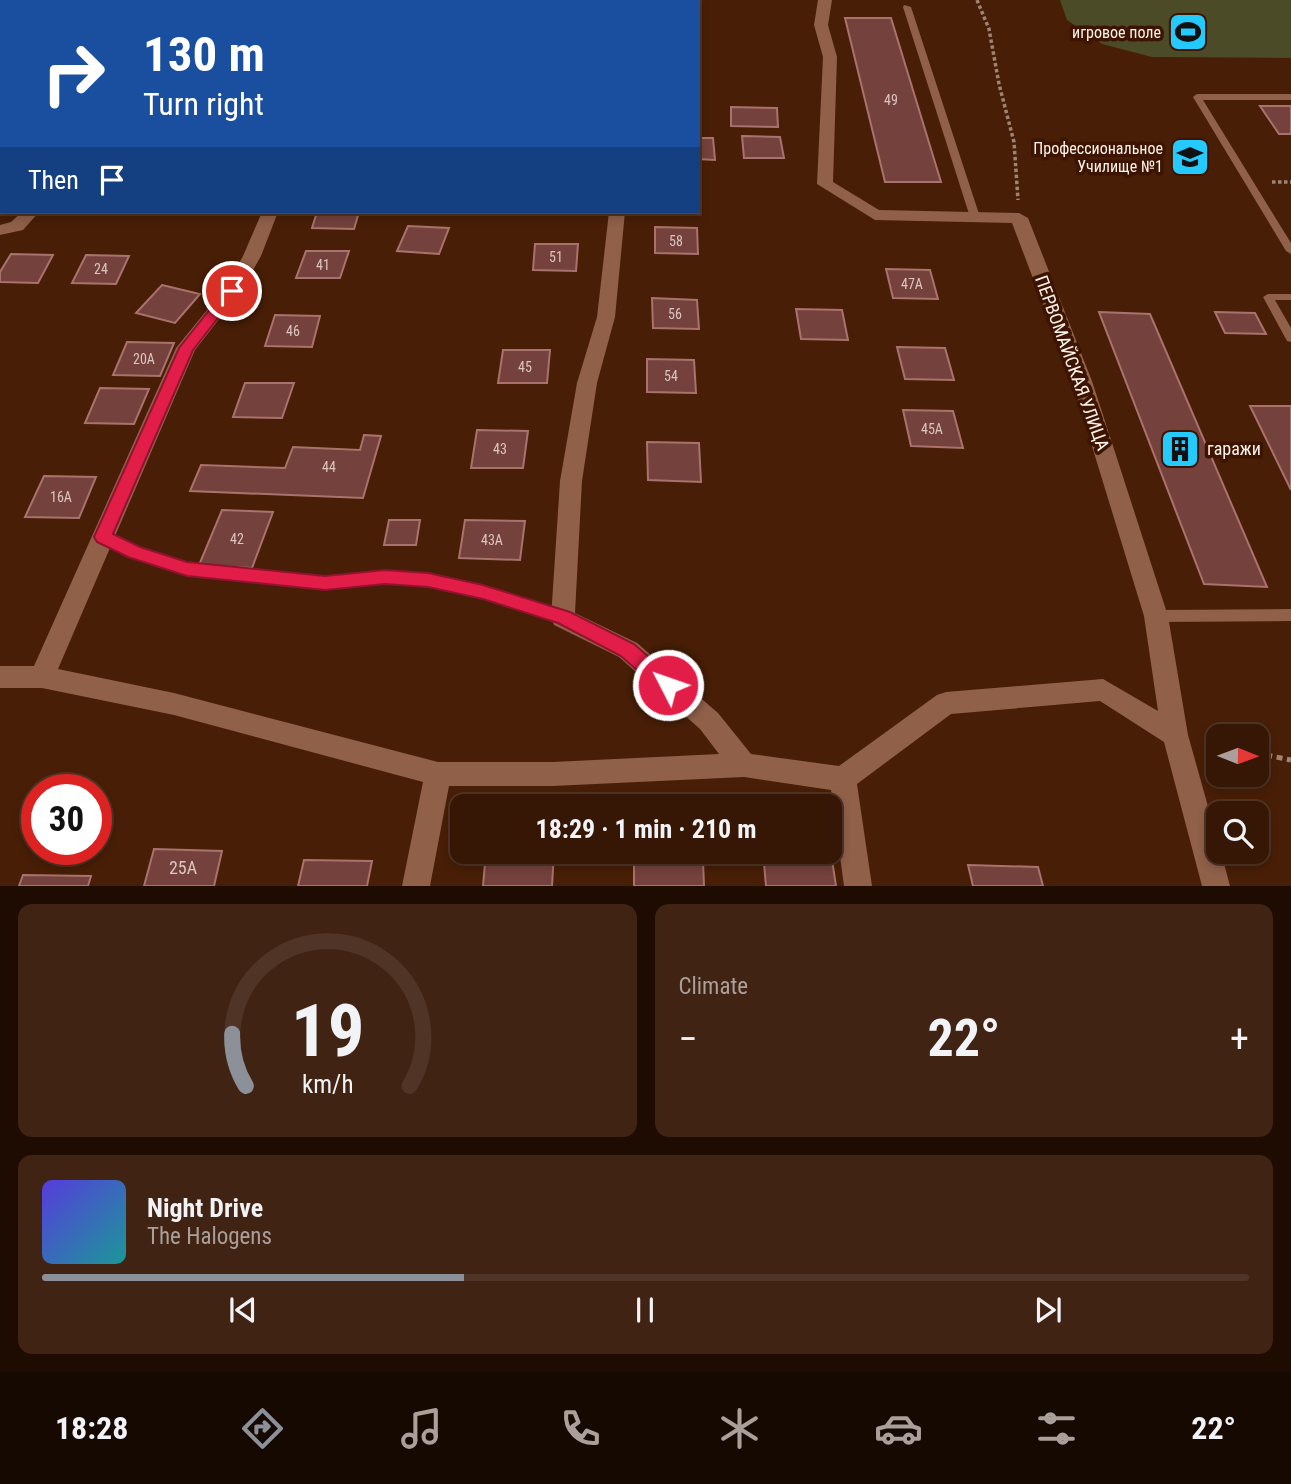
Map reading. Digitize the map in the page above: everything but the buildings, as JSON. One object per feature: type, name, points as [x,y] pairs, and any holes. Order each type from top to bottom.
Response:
[{"type":"street","points":[[825,0],[821,26],[830,57],[825,184],[875,215],[1019,218]]},
{"type":"street","points":[[0,230],[16,226],[29,214]]},
{"type":"street","points":[[42,677],[186,348],[232,291],[252,256],[269,214]]},
{"type":"street","points":[[617,214],[606,317],[587,383],[571,481],[563,618],[628,650],[709,721],[744,765]]},
{"type":"street","name":"ПЕРВОМАЙСКАЯ УЛИЦА","points":[[1019,218],[1082,381],[1156,616],[1175,735],[1216,886]]},
{"type":"street","points":[[0,677],[42,677],[174,704],[438,774],[553,774],[744,765],[843,779],[946,703],[1103,690],[1175,735]]},
{"type":"street","points":[[416,886],[438,774]]},
{"type":"street","points":[[843,779],[858,886]]},
{"type":"lane","points":[[906,7],[975,217]]},
{"type":"lane","points":[[1291,97],[1197,97],[1291,251]]},
{"type":"lane","points":[[1291,297],[1268,297],[1291,338]]},
{"type":"lane","points":[[103,537],[135,552],[187,569],[325,583],[385,577],[428,580],[483,592],[563,618]]},
{"type":"lane","points":[[1156,616],[1291,615]]},
{"type":"path","points":[[978,0],[989,29],[999,84],[1014,142],[1019,218]]},
{"type":"path","points":[[1269,756],[1291,760]]},
{"type":"shaded area","name":"игровое поле","points":[[1060,0],[1291,0],[1291,58],[1152,57],[1102,44],[1067,20]]},
{"type":"place","name":"игровое поле","points":[[1188,32]]},
{"type":"place","name":"Профессиональное Училище №1","points":[[1190,157]]},
{"type":"place","name":"гаражи","points":[[1180,449]]},
{"type":"route","points":[[232,291],[186,348],[103,537],[135,552],[187,569],[325,583],[385,577],[428,580],[483,592],[563,618],[628,650],[668,685]]}]
